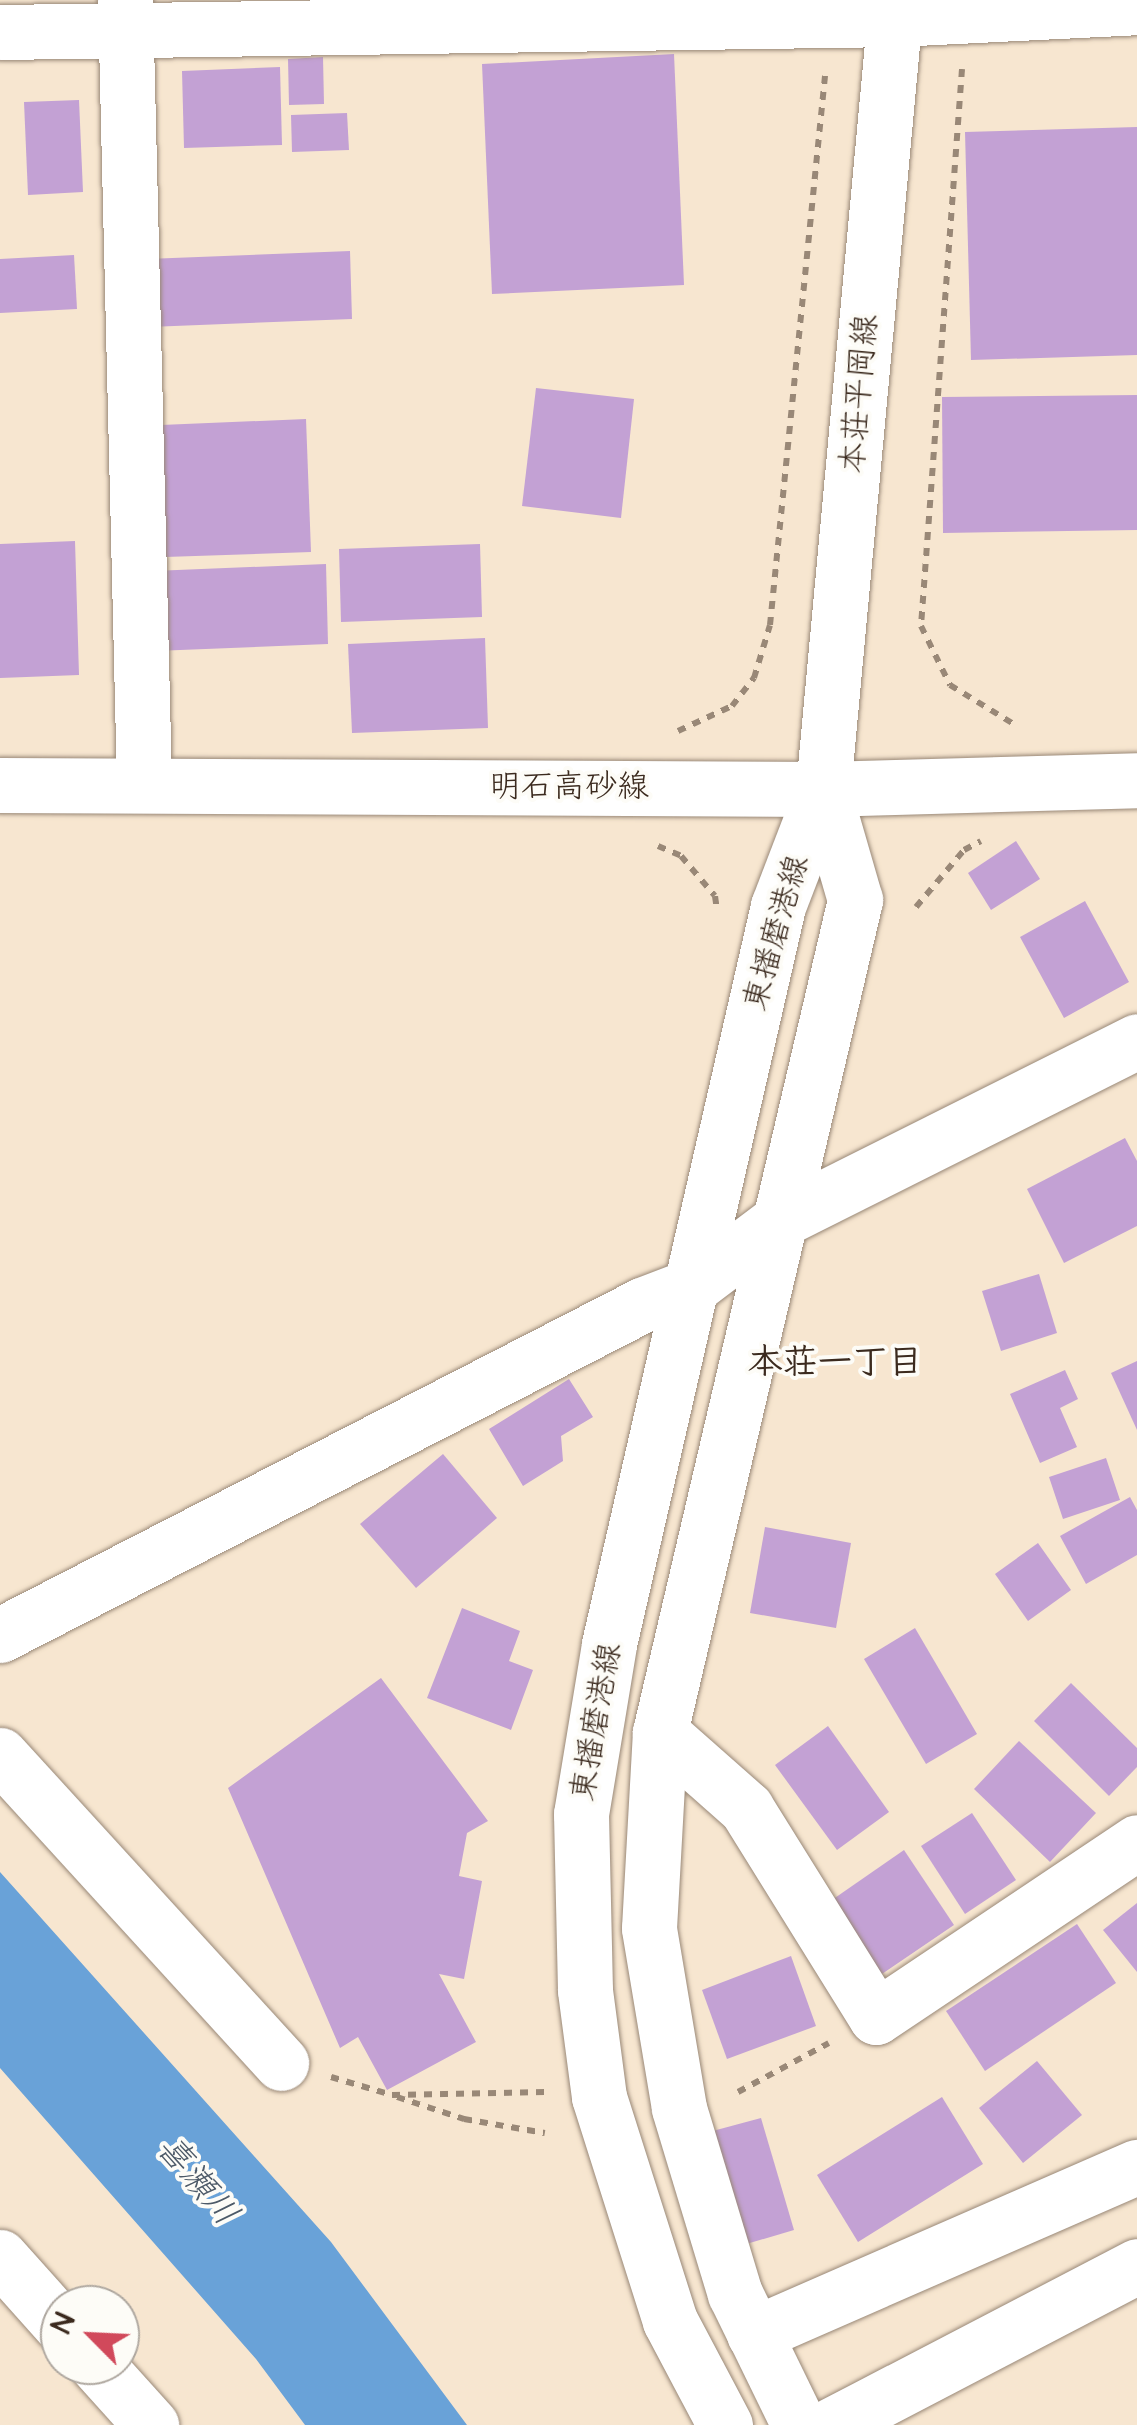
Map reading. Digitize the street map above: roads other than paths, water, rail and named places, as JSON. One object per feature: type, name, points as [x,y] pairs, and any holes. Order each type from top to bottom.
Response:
[{"type":"main road","points":[[0,32],[125,14],[831,20],[895,10],[1137,6]]},
{"type":"main road","name":"本荘平岡線","points":[[823,789],[895,10]]},
{"type":"main road","points":[[125,14],[144,785]]},
{"type":"main road","name":"明石高砂線","points":[[0,785],[823,789],[1137,780]]},
{"type":"main road","name":"東播磨港線","points":[[798,2425],[735,2294],[679,2108],[649,1928],[660,1732],[854,900],[823,789]]},
{"type":"main road","name":"東播磨港線","points":[[724,2425],[670,2321],[598,2097],[585,1990],[581,1814],[609,1644],[778,906],[823,789]]},
{"type":"main road","points":[[0,1635],[642,1305],[694,1285],[780,1220],[1137,1040]]},
{"type":"main road","points":[[660,1732],[746,1808],[876,2017],[1137,1842]]},
{"type":"main road","points":[[0,1755],[282,2063]]},
{"type":"main road","points":[[754,2334],[1137,2167]]},
{"type":"main road","points":[[0,2258],[40,2302]]},
{"type":"main road","points":[[832,2425],[1137,2266]]},
{"type":"main road","points":[[115,2385],[151,2425]]},
{"type":"water","name":"喜瀬川","points":[[0,1872],[331,2242],[467,2425],[305,2425],[256,2359],[0,2068]]},
{"type":"district","name":"本荘一丁目","points":[[835,1363]]}]
